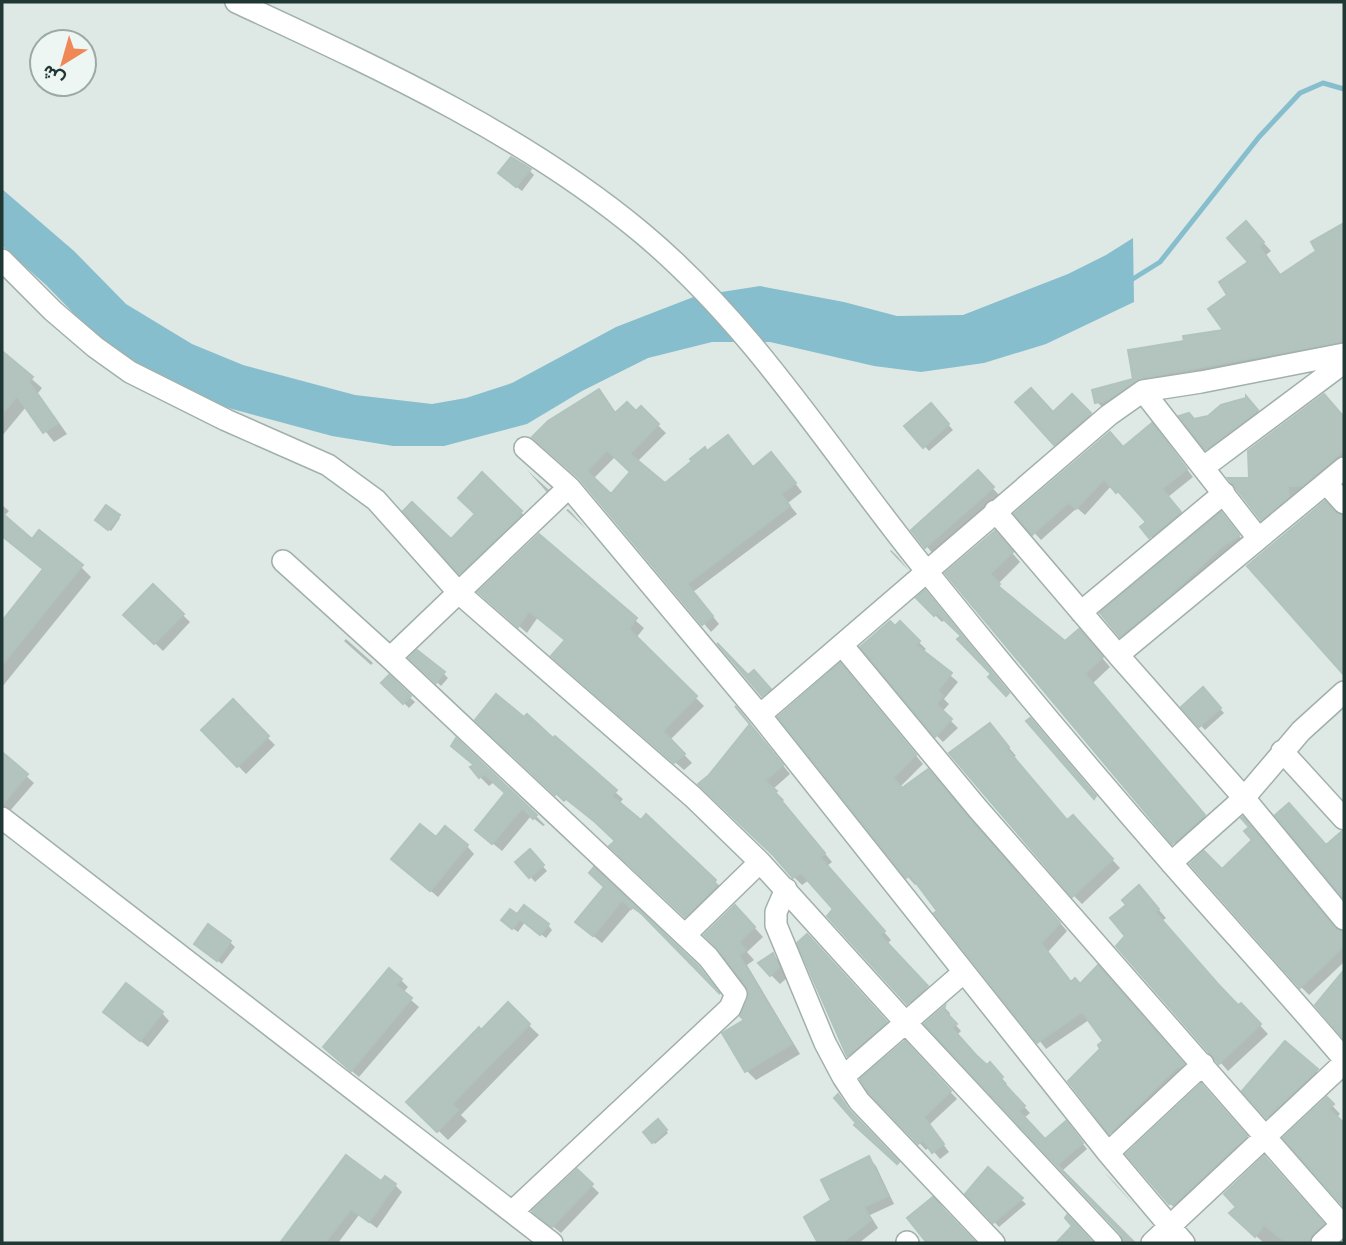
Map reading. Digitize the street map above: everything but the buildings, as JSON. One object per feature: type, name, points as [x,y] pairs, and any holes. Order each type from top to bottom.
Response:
[{"type":"street","points":[[236,2],[351,55],[517,146],[581,185],[643,234],[691,277],[758,350],[926,571],[1171,863],[1344,1061],[1267,1137],[1177,1236],[1152,1243]]},
{"type":"street","points":[[2,260],[53,311],[95,347],[130,372],[226,420],[328,465],[354,482],[395,519],[459,593],[693,797],[760,862],[1111,1243]]},
{"type":"street","points":[[760,715],[995,511],[1109,415],[1143,391],[1341,360]]},
{"type":"street","points":[[1204,467],[1341,360]]},
{"type":"street","points":[[1143,391],[1258,538]]},
{"type":"street","points":[[525,448],[569,487],[760,715],[1177,1236]]},
{"type":"street","points":[[1118,655],[1344,468]]},
{"type":"street","points":[[1326,482],[1344,503]]},
{"type":"street","points":[[390,658],[569,487]]},
{"type":"street","points":[[1081,612],[1224,494]]},
{"type":"street","points":[[995,511],[1244,798],[1344,919]]},
{"type":"street","points":[[283,561],[708,957],[730,983],[736,995],[734,1003],[513,1211]]},
{"type":"street","points":[[842,645],[978,809],[1344,1225],[1322,1243]]},
{"type":"street","points":[[1171,863],[1244,798],[1282,751],[1344,692]]},
{"type":"street","points":[[1282,751],[1341,808]]},
{"type":"street","points":[[2,818],[552,1243]]},
{"type":"street","points":[[685,935],[760,862]]},
{"type":"street","points":[[786,889],[776,912],[776,925],[796,978],[843,1077],[859,1101],[994,1243]]},
{"type":"street","points":[[843,1077],[964,972]]},
{"type":"street","points":[[1108,1153],[1203,1064]]},
{"type":"water","points":[[2,189],[74,251],[126,304],[192,344],[243,365],[355,395],[432,404],[466,398],[512,383],[616,327],[696,296],[760,286],[844,302],[897,316],[963,315],[1068,274],[1133,238],[1134,302],[1046,344],[984,363],[921,372],[874,366],[770,342],[712,342],[648,358],[582,391],[527,424],[444,446],[393,446],[332,436],[210,403],[156,376],[92,332],[46,285],[2,246]]},
{"type":"waterway","points":[[1128,282],[1160,262],[1259,137],[1300,93],[1323,83],[1344,89]]}]
